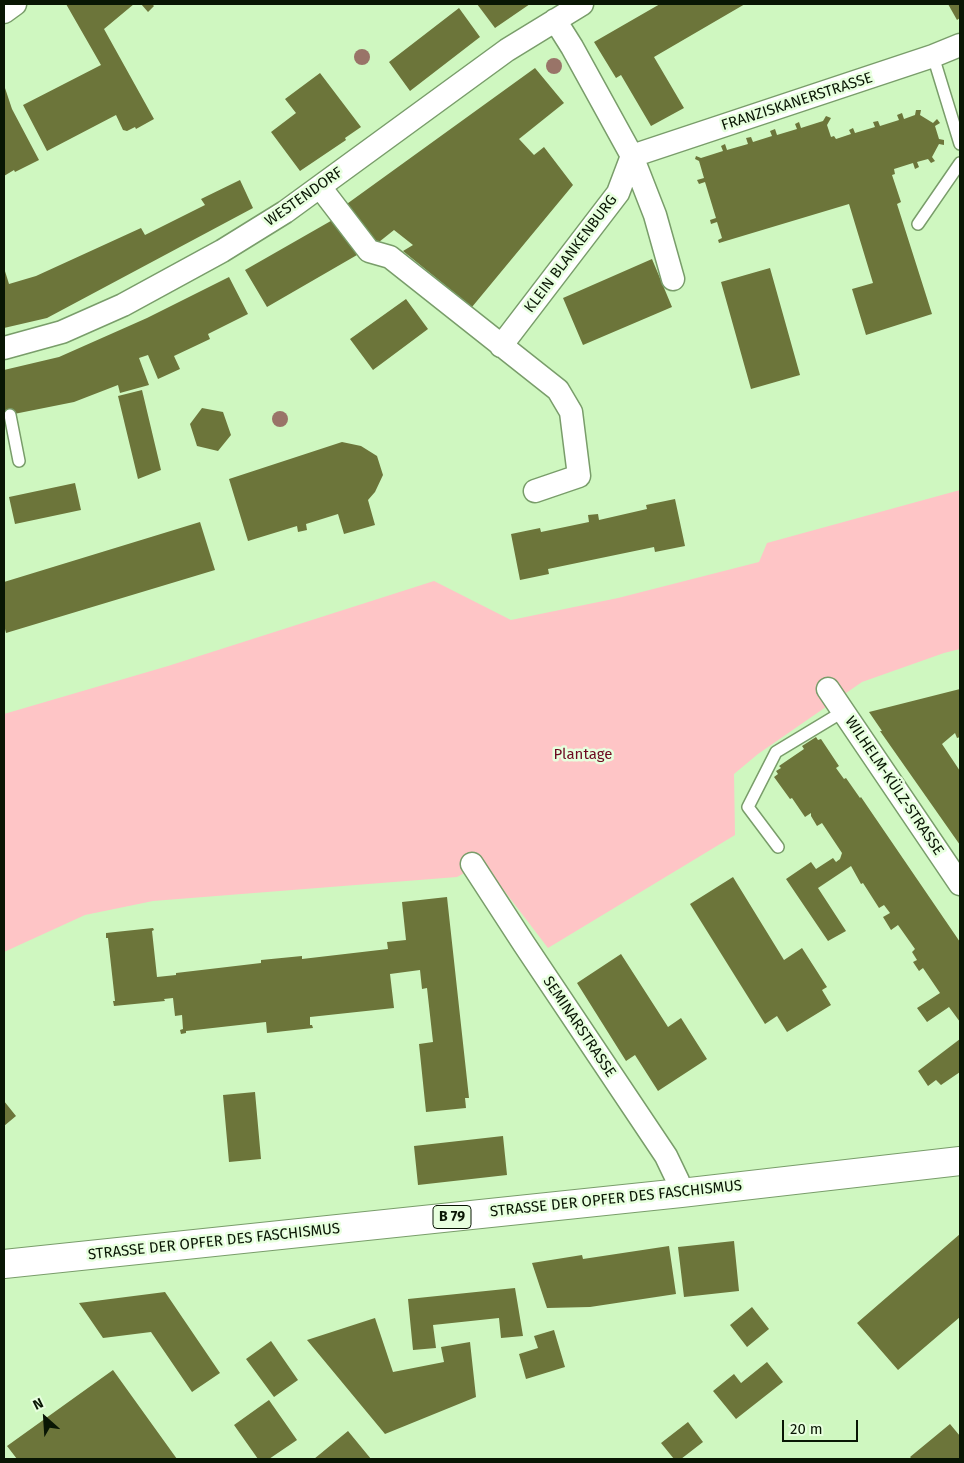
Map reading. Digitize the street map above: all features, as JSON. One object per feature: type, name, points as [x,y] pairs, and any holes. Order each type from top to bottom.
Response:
[{"type":"main road","name":"STRASSE DER OPFER DES FASCHISMUS","points":[[4,1264],[681,1193],[960,1161]]},
{"type":"street","points":[[4,12],[15,4]]},
{"type":"street","name":"WESTENDORF","points":[[4,348],[62,332],[122,305],[222,251],[285,212],[491,61],[582,4]]},
{"type":"street","points":[[555,20],[632,156],[655,216],[673,279]]},
{"type":"street","name":"FRANZISKANERSTRASSE","points":[[632,156],[934,56],[960,45]]},
{"type":"street","name":"KLEIN BLANKENBURG","points":[[501,346],[618,193],[632,156]]},
{"type":"street","points":[[320,187],[369,251],[390,258],[558,390],[571,412],[579,476],[535,491]]},
{"type":"street","name":"WILHELM-KÜLZ-STRASSE","points":[[828,689],[960,884]]},
{"type":"street","name":"SEMINARSTRASSE","points":[[472,864],[666,1156],[678,1181],[681,1193]]},
{"type":"lane","points":[[934,56],[960,144]]},
{"type":"lane","points":[[918,224],[960,163]]},
{"type":"lane","points":[[10,415],[19,461]]},
{"type":"lane","points":[[778,847],[748,806],[776,752],[844,712]]},
{"type":"green space","name":"Plantage","points":[[960,490],[960,649],[862,682],[758,754],[734,774],[735,835],[548,948],[483,863],[457,877],[153,901],[85,915],[4,952],[4,714],[168,666],[434,581],[511,620],[618,598],[759,562],[767,543]]},
{"type":"building","points":[[66,4],[134,4],[104,29],[154,119],[136,129],[135,127],[127,131],[123,130],[116,115],[47,151],[23,105],[101,65]]},
{"type":"building","points":[[141,4],[152,4],[154,6],[148,12]]},
{"type":"building","points":[[477,4],[530,4],[495,28]]},
{"type":"building","points":[[660,4],[745,4],[654,57],[684,108],[651,126],[621,75],[616,78],[594,42]]},
{"type":"building","points":[[948,4],[960,4],[960,18],[957,20]]},
{"type":"building","points":[[459,8],[480,37],[410,91],[389,62]]},
{"type":"building","points":[[535,68],[564,103],[519,139],[534,155],[544,147],[573,185],[472,307],[403,251],[413,245],[394,230],[374,246],[344,206]]},
{"type":"building","points":[[320,73],[361,127],[345,138],[346,140],[300,171],[271,132],[296,113],[285,99]]},
{"type":"building","points":[[4,85],[12,109],[39,160],[4,176]]},
{"type":"building","points":[[916,110],[921,110],[920,115],[933,123],[937,119],[940,123],[935,126],[939,139],[944,140],[944,145],[939,144],[932,157],[935,161],[931,163],[928,159],[917,162],[919,167],[915,169],[913,163],[894,169],[895,174],[892,175],[901,202],[897,204],[932,314],[866,335],[852,289],[873,283],[849,204],[719,243],[718,240],[722,238],[717,222],[711,224],[710,220],[716,218],[705,182],[699,184],[697,180],[704,178],[699,161],[695,159],[696,156],[701,158],[723,151],[721,146],[725,144],[727,150],[748,144],[746,138],[751,137],[753,142],[772,136],[770,131],[775,129],[777,135],[797,129],[795,124],[799,122],[801,128],[823,121],[826,116],[831,118],[827,125],[831,137],[834,136],[836,139],[851,134],[849,130],[853,128],[855,133],[875,127],[873,122],[878,121],[880,126],[899,120],[897,115],[902,113],[904,119],[915,115]]},
{"type":"building","points":[[240,180],[253,208],[47,318],[4,328],[4,268],[9,284],[36,276],[141,228],[145,235],[205,205],[201,199]]},
{"type":"building","points":[[336,218],[357,255],[267,307],[245,270]]},
{"type":"building","points":[[652,259],[672,307],[583,345],[563,298]]},
{"type":"building","points":[[770,268],[800,375],[751,389],[721,282]]},
{"type":"building","points":[[229,277],[248,314],[208,334],[210,339],[174,356],[180,369],[158,379],[148,355],[139,358],[149,385],[120,393],[118,385],[74,402],[4,416],[4,370],[59,357],[147,318]]},
{"type":"building","points":[[406,299],[428,329],[373,370],[350,339]]},
{"type":"building","points":[[142,390],[161,470],[138,479],[118,396]]},
{"type":"building","points":[[202,408],[223,412],[231,435],[218,451],[197,446],[190,424]]},
{"type":"building","points":[[342,442],[361,446],[377,456],[383,475],[375,492],[368,500],[375,525],[344,534],[338,514],[306,524],[307,530],[298,532],[297,526],[248,541],[229,479]]},
{"type":"building","points":[[75,483],[81,510],[15,524],[9,497]]},
{"type":"building","points":[[675,499],[685,546],[655,552],[654,547],[548,569],[549,574],[520,580],[511,534],[540,528],[541,532],[589,522],[588,515],[598,514],[599,520],[647,509],[646,505]]},
{"type":"building","points":[[200,522],[215,570],[6,633],[4,625],[4,582]]},
{"type":"building","points":[[960,689],[960,737],[957,738],[955,733],[942,744],[960,771],[960,845],[880,731],[882,731],[869,712]]},
{"type":"building","points":[[816,737],[818,740],[821,739],[839,766],[836,768],[861,797],[960,942],[960,1022],[949,1007],[927,1022],[917,1008],[940,993],[923,968],[919,971],[913,962],[917,960],[912,952],[915,949],[898,925],[891,930],[883,917],[890,913],[884,905],[879,908],[863,883],[861,884],[851,866],[818,888],[846,931],[828,941],[786,879],[811,862],[816,869],[833,858],[836,862],[840,859],[842,853],[822,823],[817,826],[811,813],[805,817],[774,777],[778,774],[776,771],[781,768],[779,766],[804,749],[802,746]]},
{"type":"building","points":[[733,877],[784,960],[802,948],[827,987],[822,990],[831,1005],[787,1032],[777,1016],[765,1024],[690,904]]},
{"type":"building","points":[[447,897],[469,1098],[465,1098],[466,1108],[426,1112],[419,1044],[433,1042],[427,988],[422,989],[420,970],[390,974],[394,1008],[310,1017],[310,1025],[313,1028],[267,1033],[266,1022],[186,1031],[186,1033],[181,1034],[180,1030],[183,1029],[182,1015],[175,1016],[173,998],[164,999],[165,1001],[114,1006],[113,1001],[115,1001],[106,933],[153,928],[157,977],[176,975],[176,973],[261,963],[261,960],[302,956],[302,959],[388,949],[387,942],[406,940],[402,902]]},
{"type":"building","points":[[621,954],[668,1027],[681,1018],[707,1059],[658,1091],[635,1055],[626,1061],[577,983]]},
{"type":"building","points":[[960,1039],[960,1072],[941,1085],[936,1080],[928,1086],[918,1071]]},
{"type":"building","points":[[255,1092],[261,1159],[229,1162],[223,1095]]},
{"type":"building","points":[[4,1101],[16,1116],[4,1126]]},
{"type":"building","points":[[503,1136],[507,1175],[418,1185],[414,1146]]},
{"type":"building","points":[[960,1234],[960,1317],[898,1370],[857,1323]]},
{"type":"building","points":[[734,1241],[739,1291],[684,1297],[678,1247]]},
{"type":"building","points":[[669,1246],[676,1294],[590,1307],[547,1308],[532,1263],[582,1255],[583,1259]]},
{"type":"building","points":[[515,1288],[523,1336],[501,1338],[499,1318],[433,1325],[436,1348],[413,1350],[408,1299]]},
{"type":"building","points":[[165,1292],[220,1373],[192,1392],[151,1332],[103,1338],[79,1303]]},
{"type":"building","points":[[752,1307],[769,1329],[747,1347],[730,1325]]},
{"type":"building","points":[[375,1318],[393,1372],[444,1362],[441,1347],[470,1342],[476,1397],[385,1434],[307,1340]]},
{"type":"building","points":[[554,1330],[565,1367],[526,1379],[519,1354],[538,1348],[534,1336]]},
{"type":"building","points":[[271,1341],[298,1380],[274,1397],[246,1359]]},
{"type":"building","points":[[767,1362],[783,1382],[736,1419],[713,1391],[734,1374],[741,1383]]},
{"type":"building","points":[[113,1370],[177,1459],[17,1459],[7,1446]]},
{"type":"building","points":[[269,1400],[297,1440],[269,1459],[258,1459],[234,1425]]},
{"type":"building","points":[[688,1422],[703,1442],[681,1459],[674,1459],[661,1443]]},
{"type":"building","points":[[950,1424],[960,1436],[960,1459],[912,1459],[910,1457]]},
{"type":"building","points":[[348,1431],[371,1459],[314,1459]]}]
